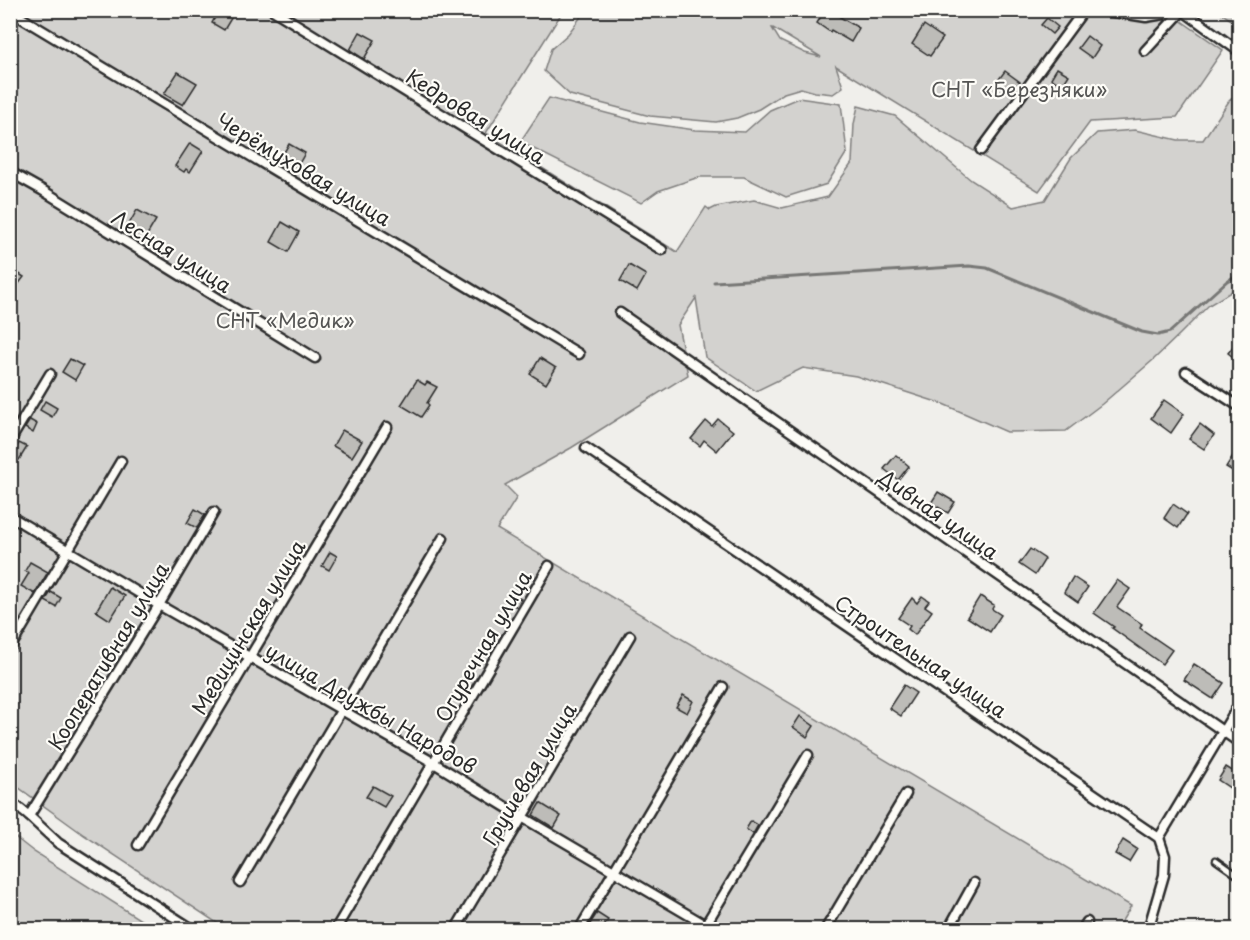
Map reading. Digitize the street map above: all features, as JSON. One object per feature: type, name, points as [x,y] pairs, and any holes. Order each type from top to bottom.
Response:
[{"type":"street","name":"Кедровая улица","points":[[273,10],[662,250]]},
{"type":"street","points":[[981,150],[1084,10]]},
{"type":"street","points":[[1102,10],[1146,17],[1182,11],[1239,52]]},
{"type":"street","name":"Черёмуховая улица","points":[[10,11],[579,354]]},
{"type":"street","points":[[1145,51],[1182,11]]},
{"type":"street","name":"Лесная улица","points":[[10,172],[315,358]]},
{"type":"street","name":"Дивная улица","points":[[620,313],[1239,743]]},
{"type":"street","points":[[1186,372],[1239,407]]},
{"type":"street","points":[[10,441],[50,374]]},
{"type":"street","name":"Медицинская улица","points":[[138,845],[387,427]]},
{"type":"street","name":"Строительная улица","points":[[586,448],[1159,838]]},
{"type":"street","points":[[10,648],[121,461]]},
{"type":"street","name":"Кооперативная улица","points":[[30,816],[214,512]]},
{"type":"street","name":"улица Дружбы Народов","points":[[10,516],[159,605],[434,762],[522,818],[708,928]]},
{"type":"street","points":[[240,882],[443,538]]},
{"type":"street","name":"Огуречная улица","points":[[335,930],[549,566]]},
{"type":"street","name":"Грушевая улица","points":[[455,930],[630,636]]},
{"type":"street","points":[[579,930],[723,687]]},
{"type":"street","points":[[1148,930],[1164,875],[1165,856],[1159,838],[1239,703]]},
{"type":"street","points":[[708,928],[808,755]]},
{"type":"street","points":[[825,930],[906,794]]},
{"type":"street","points":[[10,801],[30,816],[58,843],[194,930]]},
{"type":"street","points":[[948,930],[974,883]]},
{"type":"lane","points":[[1216,860],[1239,877]]},
{"type":"green space","name":"СНТ «Березняки»","points":[[586,10],[1167,11],[1223,50],[1177,117],[1090,122],[1039,191],[836,66],[843,87],[833,94],[801,88],[784,93],[759,109],[737,118],[716,122],[650,116],[570,95],[544,71],[551,49],[568,34]],"holes":[[[773,28],[821,57],[805,53],[780,41]]]},
{"type":"green space","name":"СНТ «Медик»","points":[[11,11],[563,11],[486,133],[677,252],[706,207],[710,210],[754,200],[782,208],[828,197],[852,163],[854,124],[858,106],[895,116],[971,180],[1013,207],[1045,200],[1071,158],[1097,133],[1135,130],[1178,140],[1203,140],[1229,101],[1239,92],[1239,287],[1209,305],[1152,361],[1066,431],[1007,432],[943,404],[856,376],[803,368],[756,391],[705,357],[696,298],[678,325],[688,375],[571,448],[505,485],[517,497],[497,529],[1131,906],[1117,929],[226,929],[84,835],[11,782]]},
{"type":"green space","points":[[1218,11],[1239,11],[1239,25]]},
{"type":"green space","points":[[549,98],[640,122],[695,130],[745,132],[770,110],[798,98],[841,104],[847,152],[827,184],[786,197],[744,177],[699,177],[658,191],[641,203],[520,142]]},
{"type":"green space","points":[[11,834],[34,852],[155,929],[11,929]]},
{"type":"building","points":[[219,10],[225,10],[233,15],[224,30],[212,23]]},
{"type":"building","points":[[825,10],[837,10],[843,14],[840,17],[859,28],[851,42],[817,23]]},
{"type":"building","points":[[1047,18],[1058,27],[1052,34],[1041,25]]},
{"type":"building","points":[[924,25],[943,38],[930,56],[912,44]]},
{"type":"building","points":[[360,32],[375,40],[364,59],[350,50]]},
{"type":"building","points":[[1087,36],[1100,46],[1092,58],[1078,48]]},
{"type":"building","points":[[1057,68],[1069,75],[1062,86],[1051,78]]},
{"type":"building","points":[[1005,71],[1020,82],[1012,94],[996,83]]},
{"type":"building","points":[[178,72],[197,83],[183,105],[164,94]]},
{"type":"building","points":[[190,143],[203,151],[190,172],[186,169],[184,172],[175,166]]},
{"type":"building","points":[[289,144],[305,153],[293,174],[278,162]]},
{"type":"building","points":[[137,210],[156,220],[146,237],[128,226]]},
{"type":"building","points":[[282,222],[299,232],[288,252],[271,242]]},
{"type":"building","points":[[629,265],[646,275],[637,291],[620,281]]},
{"type":"building","points":[[10,268],[24,277],[17,286],[10,282]]},
{"type":"building","points":[[1239,339],[1239,362],[1228,353]]},
{"type":"building","points":[[540,358],[556,368],[546,384],[530,374]]},
{"type":"building","points":[[70,359],[83,366],[75,380],[62,372]]},
{"type":"building","points":[[417,380],[425,385],[427,382],[437,387],[421,417],[401,405]]},
{"type":"building","points":[[1164,400],[1184,414],[1171,433],[1151,418]]},
{"type":"building","points":[[45,401],[57,408],[52,417],[40,410]]},
{"type":"building","points":[[718,419],[733,431],[717,451],[704,440],[700,446],[691,439],[706,421],[712,426]]},
{"type":"building","points":[[30,420],[37,424],[33,433],[25,428]]},
{"type":"building","points":[[1200,424],[1214,435],[1204,449],[1189,439]]},
{"type":"building","points":[[342,430],[362,441],[352,457],[333,446]]},
{"type":"building","points":[[19,443],[27,447],[19,460],[12,455]]},
{"type":"building","points":[[1239,446],[1239,475],[1226,467]]},
{"type":"building","points":[[896,455],[909,466],[898,480],[884,469]]},
{"type":"building","points":[[938,492],[955,502],[948,513],[931,503]]},
{"type":"building","points":[[1173,504],[1187,514],[1178,528],[1164,518]]},
{"type":"building","points":[[195,509],[205,515],[197,528],[187,523]]},
{"type":"building","points":[[1030,549],[1045,559],[1035,575],[1019,564]]},
{"type":"building","points":[[330,552],[337,556],[329,570],[322,566]]},
{"type":"building","points":[[30,562],[48,572],[35,594],[21,586],[29,573],[25,571]]},
{"type":"building","points":[[1073,577],[1088,587],[1078,602],[1064,592]]},
{"type":"building","points":[[1117,580],[1130,589],[1117,607],[1142,624],[1140,628],[1172,650],[1162,664],[1094,613]]},
{"type":"building","points":[[110,587],[125,596],[110,620],[96,611]]},
{"type":"building","points":[[51,592],[61,598],[56,607],[45,601]]},
{"type":"building","points":[[510,593],[521,599],[517,607],[506,601]]},
{"type":"building","points":[[922,596],[929,601],[925,606],[932,611],[915,635],[908,629],[910,626],[898,618],[912,598],[917,603]]},
{"type":"building","points":[[980,596],[994,605],[992,609],[1001,615],[990,632],[967,617]]},
{"type":"building","points":[[271,647],[279,652],[273,662],[264,657]]},
{"type":"building","points":[[1194,664],[1224,683],[1213,699],[1184,680]]},
{"type":"building","points":[[904,685],[916,693],[901,716],[889,708]]},
{"type":"building","points":[[683,695],[693,701],[687,713],[676,707]]},
{"type":"building","points":[[800,716],[814,726],[807,737],[793,727]]},
{"type":"building","points":[[1226,767],[1239,775],[1239,794],[1218,780]]},
{"type":"building","points":[[373,786],[391,796],[384,807],[366,797]]},
{"type":"building","points":[[540,803],[561,816],[554,828],[533,815]]},
{"type":"building","points":[[751,821],[758,825],[753,834],[746,829]]},
{"type":"building","points":[[1123,840],[1137,849],[1129,862],[1115,854]]},
{"type":"building","points":[[597,913],[608,920],[602,930],[592,930],[588,927]]},
{"type":"waterway","points":[[714,282],[969,266],[987,268],[1142,332],[1158,335],[1170,332],[1227,281],[1240,273]]}]
